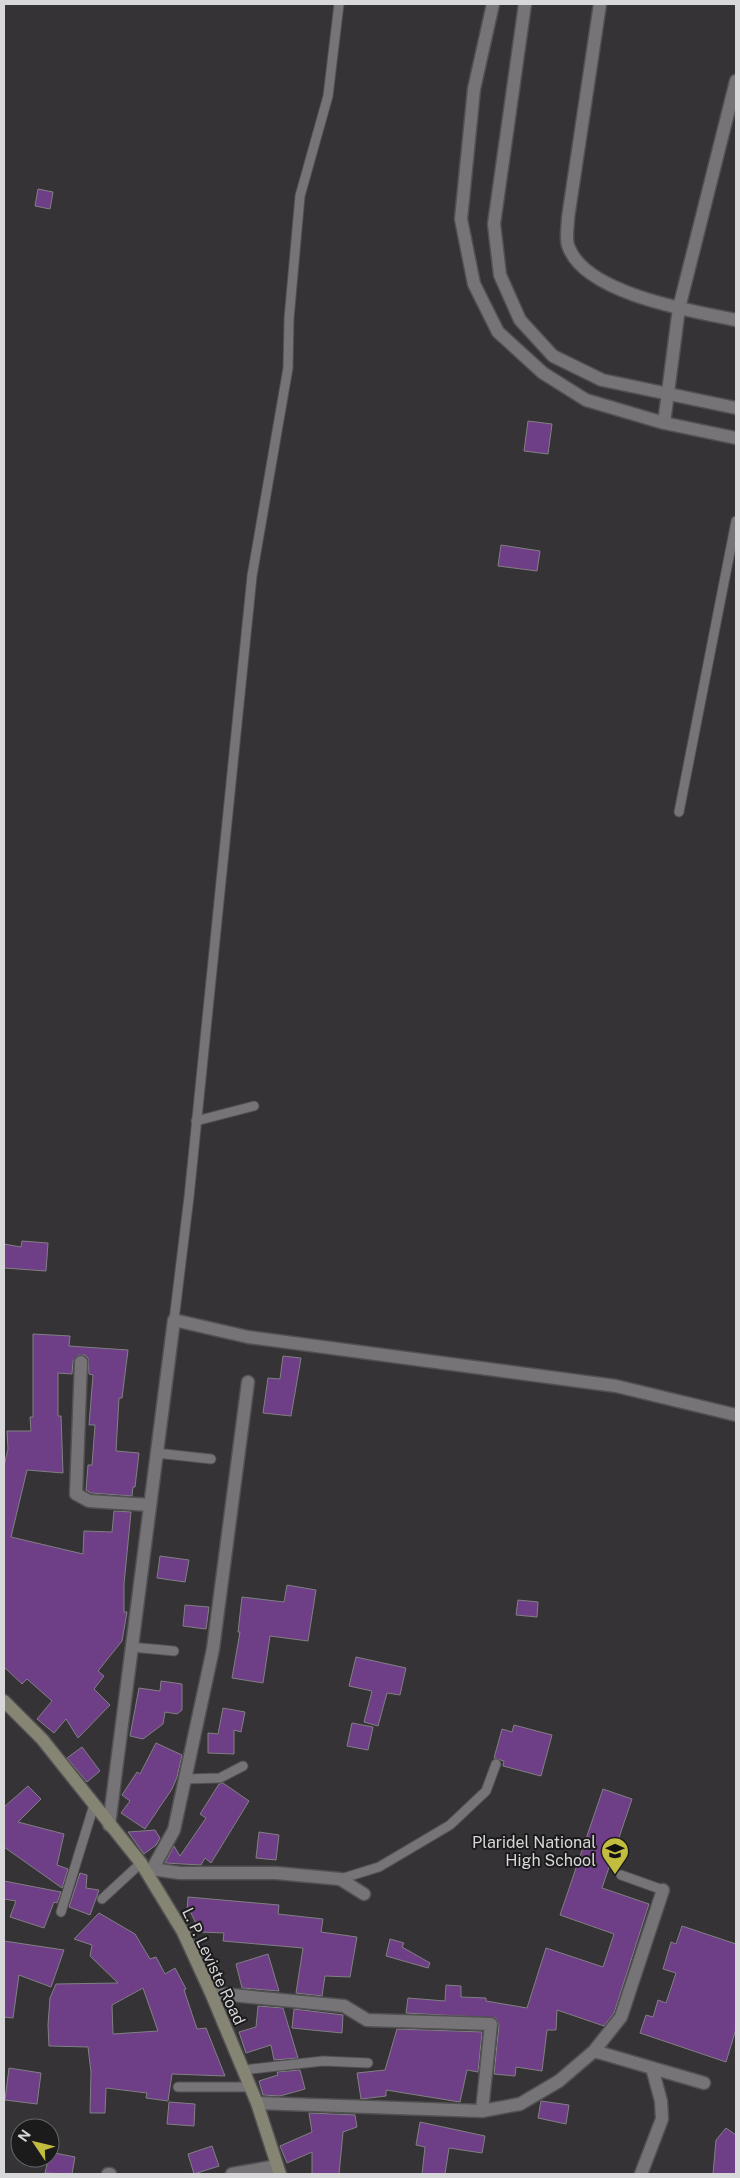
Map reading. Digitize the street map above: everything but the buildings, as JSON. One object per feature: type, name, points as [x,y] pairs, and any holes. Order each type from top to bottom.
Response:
[{"type":"main road","name":"L. P. Leviste Road","points":[[4,1701],[42,1739],[109,1825],[147,1869],[183,1932],[212,1993],[250,2087],[279,2170]]},
{"type":"street","points":[[493,4],[474,89],[461,219],[474,284],[498,332],[543,373],[586,400],[664,423],[736,438]]},
{"type":"street","points":[[525,4],[494,224],[500,275],[520,320],[553,356],[602,380],[666,395],[736,408]]},
{"type":"street","points":[[600,4],[568,218],[568,246],[584,271],[621,289],[679,308],[736,320]]},
{"type":"street","points":[[664,423],[666,395],[679,308],[736,80]]},
{"type":"street","points":[[109,1825],[174,1320],[248,1337],[616,1386],[736,1415]]},
{"type":"street","points":[[81,1362],[76,1494],[90,1501],[150,1505]]},
{"type":"street","points":[[248,1382],[213,1649],[174,1830],[147,1869],[180,1873],[276,1873],[340,1879],[364,1894]]},
{"type":"street","points":[[256,2103],[482,2111],[520,2104],[559,2081],[594,2051],[621,2017],[663,1890]]},
{"type":"street","points":[[212,1993],[344,2006],[367,2020],[491,2024],[482,2111]]},
{"type":"street","points":[[594,2051],[704,2083]]},
{"type":"street","points":[[642,2174],[662,2119],[661,2100],[652,2068]]},
{"type":"street","points":[[232,2174],[279,2170]]},
{"type":"lane","points":[[174,1320],[252,576],[288,368],[289,319],[300,196],[328,96],[339,4]]},
{"type":"lane","points":[[679,812],[736,520]]},
{"type":"lane","points":[[196,1121],[254,1106]]},
{"type":"lane","points":[[156,1453],[211,1459]]},
{"type":"lane","points":[[131,1647],[174,1651]]},
{"type":"lane","points":[[340,1879],[379,1867],[450,1825],[486,1791],[496,1764]]},
{"type":"lane","points":[[184,1779],[220,1778],[243,1766]]},
{"type":"lane","points":[[61,1912],[94,1805]]},
{"type":"lane","points":[[102,1899],[147,1869]]},
{"type":"lane","points":[[621,1875],[663,1890]]},
{"type":"lane","points":[[243,2070],[323,2061],[368,2063]]},
{"type":"lane","points":[[178,2087],[250,2087]]},
{"type":"place","name":"Plaridel National High School","points":[[615,1875]]}]
